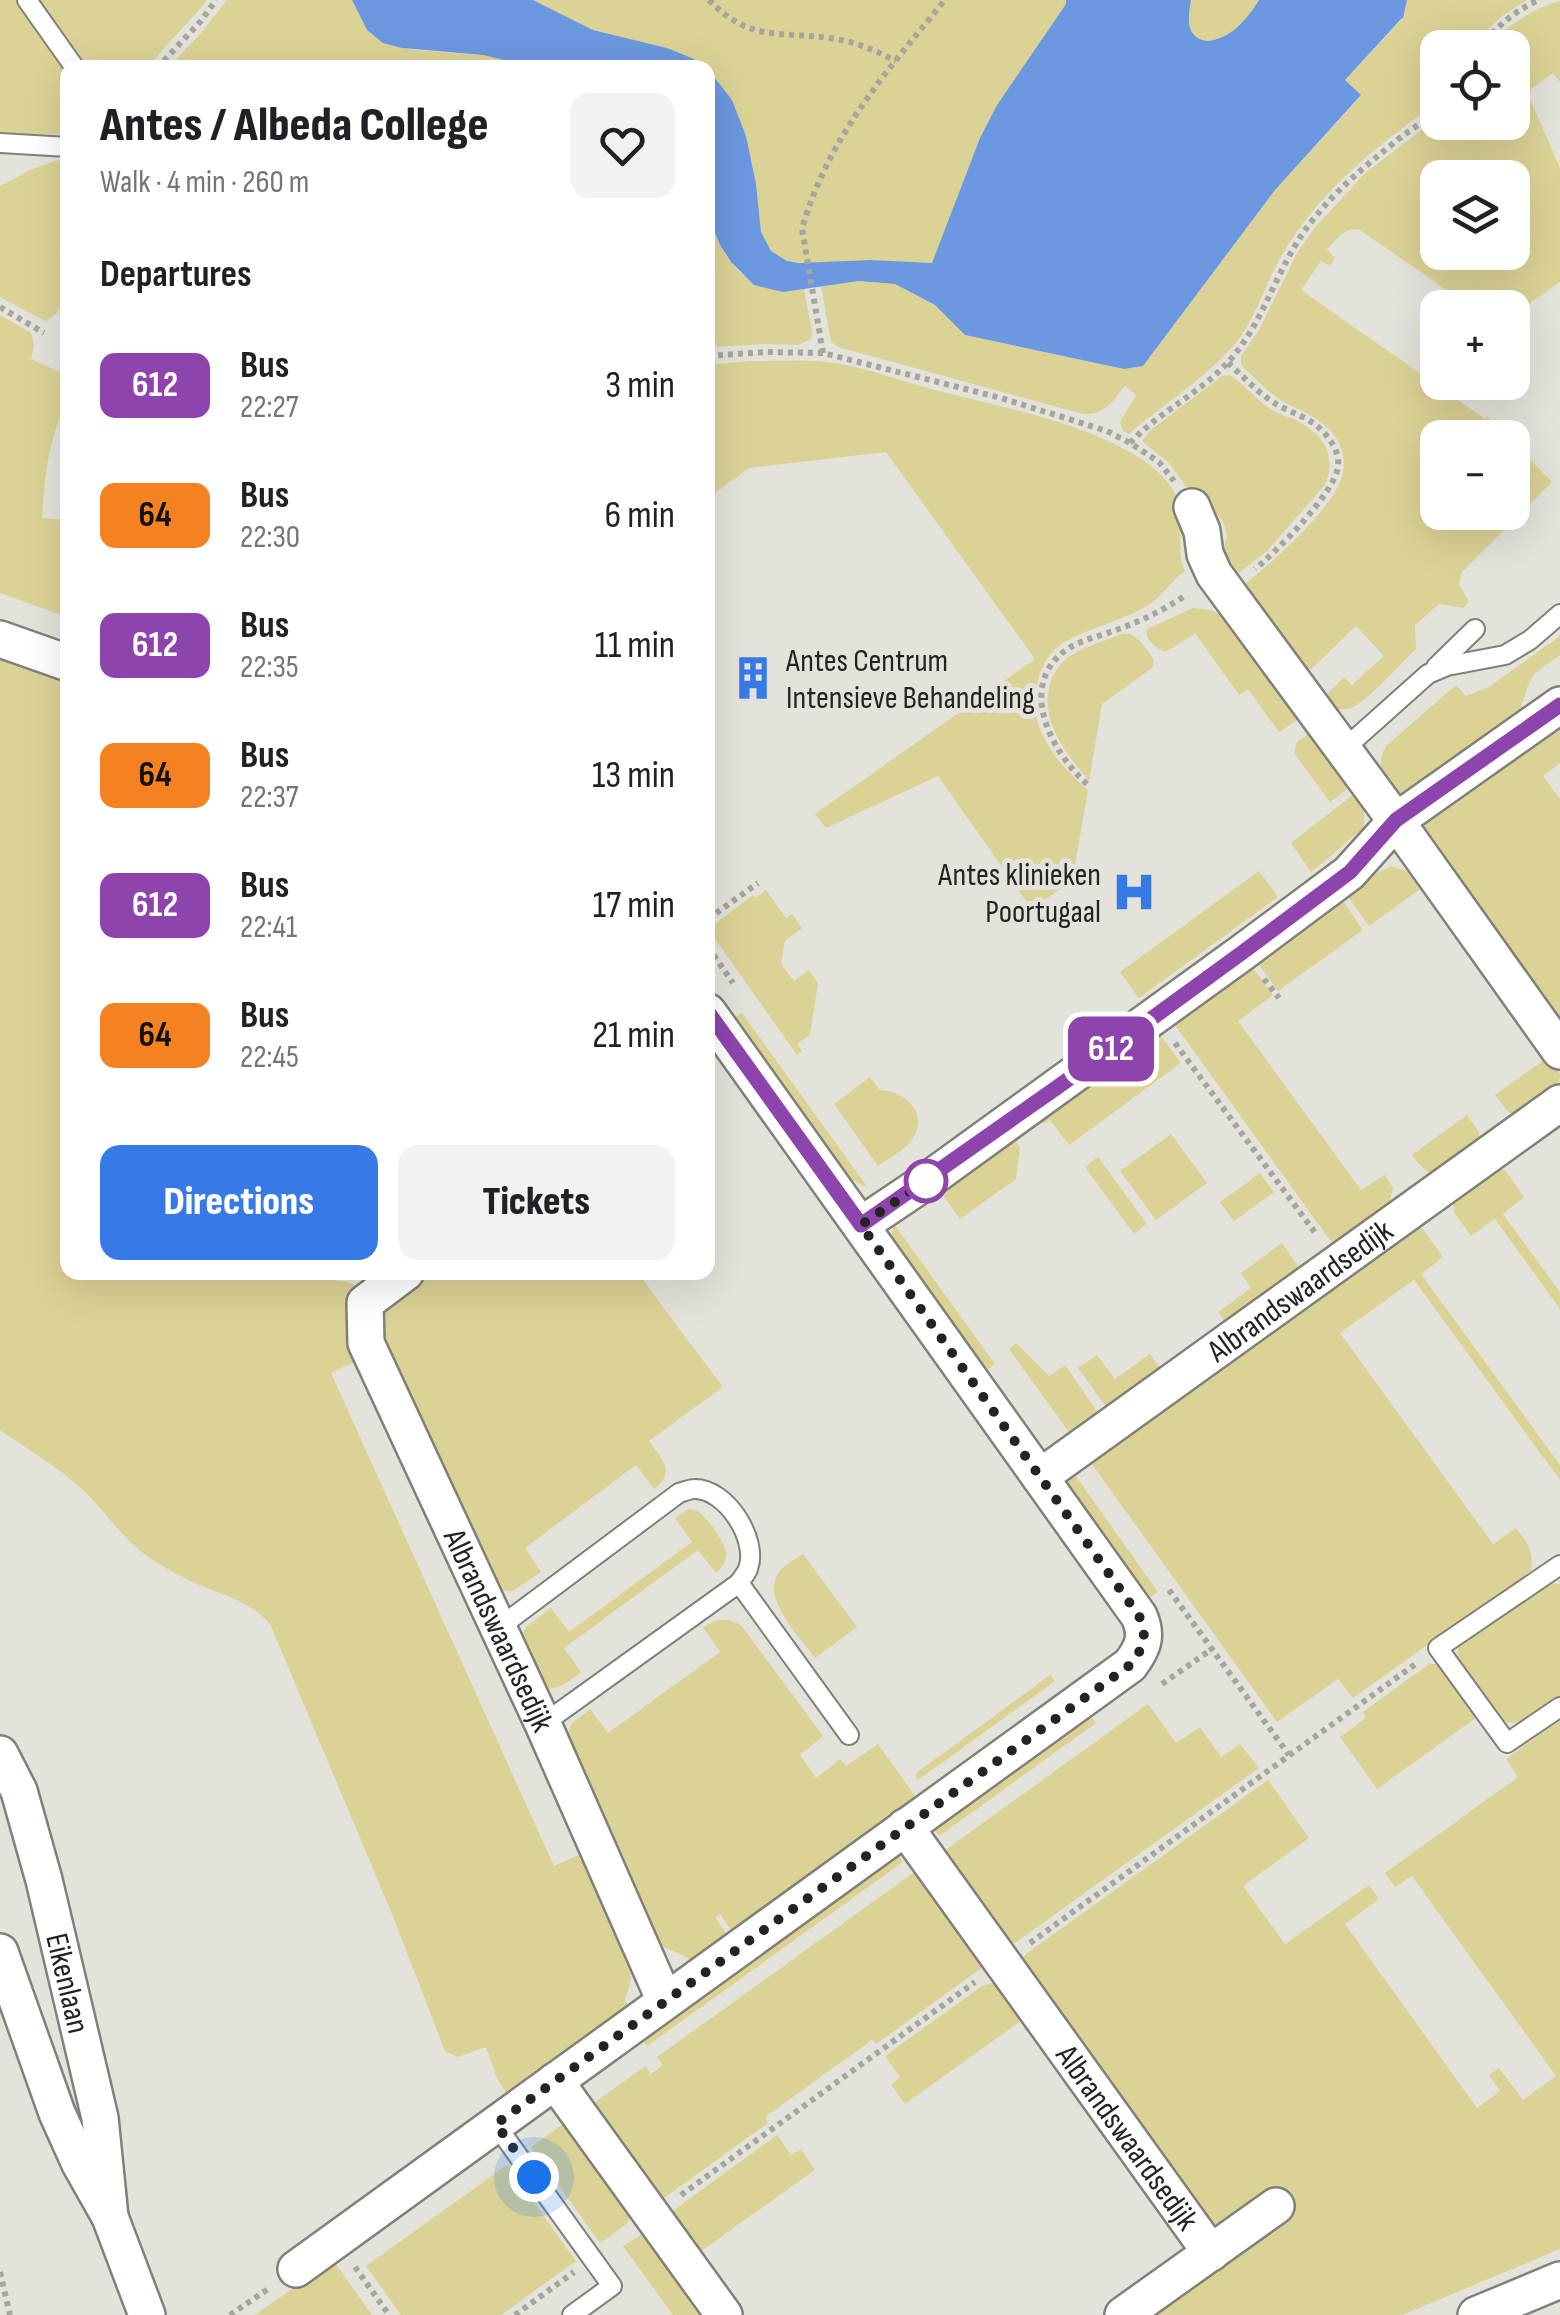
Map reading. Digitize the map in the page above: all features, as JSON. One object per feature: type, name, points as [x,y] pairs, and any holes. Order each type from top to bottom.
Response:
[{"type":"street","points":[[1192,506],[1202,531],[1205,554],[1219,581],[1560,1051]]},
{"type":"street","points":[[0,639],[60,660]]},
{"type":"street","points":[[861,1225],[1156,1017],[1350,872],[1396,820],[1560,705]]},
{"type":"street","points":[[296,2269],[1130,1665],[1144,1643],[1139,1616],[861,1225],[715,1034]]},
{"type":"street","name":"Albrandswaardsedijk","points":[[1040,1477],[1560,1103]]},
{"type":"street","name":"Albrandswaardsedijk","points":[[395,1280],[365,1303],[366,1344],[543,1724],[664,2001]]},
{"type":"street","name":"Eikenlaan","points":[[0,1754],[19,1791],[44,1880],[100,2118],[110,2217]]},
{"type":"street","name":"Albrandswaardsedijk","points":[[905,1827],[1211,2253]]},
{"type":"street","points":[[0,1952],[57,2113],[110,2217],[148,2315]]},
{"type":"street","points":[[555,2081],[724,2315]]},
{"type":"street","name":"Albrandswaardsedijk","points":[[1123,2315],[1276,2206]]},
{"type":"street","points":[[1476,2315],[1560,2280]]},
{"type":"lane","points":[[27,0],[69,60]]},
{"type":"lane","points":[[0,144],[60,147]]},
{"type":"lane","points":[[1428,674],[1505,654],[1530,640],[1560,614]]},
{"type":"lane","points":[[1344,749],[1475,629]]},
{"type":"lane","points":[[497,1628],[679,1494],[693,1488],[723,1501],[745,1532],[750,1551],[748,1567],[739,1583],[543,1724]]},
{"type":"lane","points":[[1560,1565],[1438,1648],[1507,1743],[1560,1707]]},
{"type":"lane","points":[[739,1583],[849,1735]]},
{"type":"lane","points":[[496,2124],[612,2286],[572,2315]]},
{"type":"path","points":[[164,60],[216,0]]},
{"type":"path","points":[[708,0],[746,28],[841,39],[896,61]]},
{"type":"path","points":[[822,353],[802,229],[831,153],[866,99],[946,0]]},
{"type":"path","points":[[1496,30],[1519,10],[1540,0]]},
{"type":"path","points":[[1130,443],[1228,363],[1311,221],[1350,178],[1420,123]]},
{"type":"path","points":[[0,307],[44,333]]},
{"type":"path","points":[[715,356],[822,353],[1045,411],[1107,431],[1130,443],[1159,462],[1192,506]]},
{"type":"path","points":[[1088,784],[1066,762],[1045,725],[1042,694],[1053,662],[1067,650],[1142,620],[1219,581],[1239,580],[1286,539],[1334,481],[1338,462],[1334,446],[1317,426],[1270,400],[1228,363]]},
{"type":"path","points":[[715,914],[758,883]]},
{"type":"path","points":[[1156,1017],[1337,1263]]},
{"type":"path","points":[[336,2242],[386,2314]]},
{"type":"path","points":[[230,2315],[296,2269]]},
{"type":"path","points":[[0,2272],[10,2315]]},
{"type":"shaded area","points":[[0,0],[15,0],[60,64],[60,135],[0,133]]},
{"type":"shaded area","points":[[38,0],[207,0],[155,60],[83,60]]},
{"type":"shaded area","points":[[227,0],[352,0],[367,30],[383,43],[504,60],[176,60]]},
{"type":"shaded area","points":[[533,0],[1066,0],[997,105],[980,138],[933,263],[871,260],[817,264],[778,257],[765,244],[761,232],[752,163],[732,100],[715,77],[715,60],[696,60],[667,48],[593,30]]},
{"type":"shaded area","points":[[1191,0],[1259,0],[1231,32],[1207,41],[1191,31]]},
{"type":"shaded area","points":[[1407,0],[1527,0],[1488,30],[1420,30],[1420,115],[1364,160],[1311,213],[1282,255],[1235,344],[1129,434],[1120,422],[1136,395],[1125,386],[1103,410],[1083,414],[831,342],[821,286],[859,281],[895,284],[935,305],[965,335],[1124,369],[1143,366],[1275,190],[1361,96],[1345,80],[1404,17]]},
{"type":"shaded area","points":[[1560,1],[1560,82],[1553,73],[1532,88],[1530,94],[1530,30],[1506,30]]},
{"type":"shaded area","points":[[1530,99],[1560,168],[1560,282],[1530,303],[1530,290],[1446,290],[1355,229],[1342,234],[1327,249],[1335,258],[1330,266],[1321,261],[1301,290],[1420,373],[1420,400],[1458,400],[1491,420],[1420,420],[1420,530],[1504,530],[1462,572],[1459,584],[1469,602],[1463,608],[1439,604],[1415,625],[1416,649],[1358,705],[1347,709],[1335,708],[1322,699],[1344,677],[1352,685],[1384,656],[1356,626],[1305,675],[1240,588],[1300,535],[1328,502],[1343,472],[1343,454],[1329,429],[1271,393],[1241,365],[1241,356],[1259,330],[1296,255],[1313,230],[1364,174],[1420,131],[1420,140],[1530,140]]},
{"type":"shaded area","points":[[60,159],[60,308],[45,321],[0,297],[0,186]]},
{"type":"shaded area","points":[[715,234],[732,263],[754,283],[785,290],[804,289],[811,339],[798,345],[715,347]]},
{"type":"shaded area","points":[[0,315],[31,333],[31,359],[60,372],[60,415],[47,464],[42,518],[60,519],[60,614],[0,593]]},
{"type":"shaded area","points":[[835,363],[1029,413],[1124,449],[1149,465],[1177,496],[1185,571],[1145,607],[1060,645],[1041,672],[1035,694],[1039,725],[1054,754],[1088,790],[1072,882],[1031,908],[938,776],[826,828],[815,814],[1035,659],[886,452],[749,468],[715,493],[715,364]]},
{"type":"shaded area","points":[[1230,375],[1268,407],[1314,432],[1326,447],[1330,465],[1325,485],[1267,551],[1236,575],[1228,571],[1222,554],[1227,538],[1222,520],[1194,497],[1169,463],[1142,441],[1152,429],[1222,376]]},
{"type":"shaded area","points":[[1530,459],[1552,482],[1530,504]]},
{"type":"shaded area","points":[[1193,608],[1226,617],[1300,718],[1279,732],[1248,689],[1239,695],[1195,633],[1166,652],[1149,640],[1147,629]]},
{"type":"shaded area","points":[[1122,634],[1137,638],[1154,660],[1152,668],[1102,704],[1089,781],[1063,747],[1051,722],[1051,681],[1070,656]]},
{"type":"shaded area","points":[[1560,636],[1560,655],[1534,674],[1519,712],[1414,793],[1396,792],[1390,787],[1381,764],[1386,746],[1456,685],[1466,696],[1489,687]]},
{"type":"shaded area","points":[[0,655],[60,677],[60,1280],[336,1280],[354,1285],[351,1346],[357,1361],[331,1373],[554,1866],[581,1854],[628,1960],[631,1979],[625,2001],[630,2007],[507,2095],[486,2047],[458,2057],[445,2051],[270,1624],[243,1603],[181,1576],[143,1553],[83,1490],[0,1430]]},
{"type":"shaded area","points":[[1560,718],[1560,763],[1543,776],[1560,799],[1560,1026],[1422,834],[1424,819]]},
{"type":"shaded area","points":[[1311,732],[1350,787],[1330,802],[1294,753],[1297,742]]},
{"type":"shaded area","points":[[1354,794],[1364,809],[1364,828],[1311,872],[1291,843]]},
{"type":"shaded area","points":[[1391,866],[1410,872],[1423,887],[1369,926],[1346,894]]},
{"type":"shaded area","points":[[1259,871],[1278,897],[1139,998],[1120,972]]},
{"type":"shaded area","points":[[766,890],[786,918],[792,914],[802,928],[785,941],[781,964],[794,981],[809,970],[818,983],[810,1035],[797,1044],[802,1051],[797,1055],[715,939],[715,924],[753,895],[756,898]]},
{"type":"shaded area","points":[[1341,898],[1363,930],[1278,991],[1256,961]]},
{"type":"shaded area","points":[[1251,965],[1273,995],[1238,1021],[1361,1190],[1385,1175],[1393,1188],[1390,1201],[1332,1243],[1172,1021]]},
{"type":"shaded area","points":[[742,1013],[868,1188],[840,1170],[732,1019]]},
{"type":"shaded area","points":[[1158,1032],[1181,1063],[1069,1145],[1050,1120],[1044,1124],[1040,1117],[1124,1056],[1140,1076],[1159,1062],[1144,1042]]},
{"type":"shaded area","points":[[1548,1057],[1560,1074],[1559,1088],[1515,1115],[1508,1112],[1495,1095]]},
{"type":"shaded area","points":[[870,1077],[880,1090],[907,1100],[918,1122],[908,1145],[878,1166],[834,1104]]},
{"type":"shaded area","points":[[1467,1115],[1480,1140],[1437,1175],[1426,1170],[1412,1155]]},
{"type":"shaded area","points":[[1171,1134],[1207,1183],[1156,1220],[1120,1171]]},
{"type":"shaded area","points":[[1013,1137],[1020,1148],[1016,1179],[960,1219],[939,1190]]},
{"type":"shaded area","points":[[1098,1157],[1147,1224],[1134,1234],[1085,1167]]},
{"type":"shaded area","points":[[1497,1168],[1506,1171],[1524,1197],[1503,1214],[1560,1292],[1560,1309],[1495,1219],[1471,1236],[1454,1212],[1453,1199]]},
{"type":"shaded area","points":[[1260,1173],[1274,1192],[1234,1221],[1220,1202]]},
{"type":"shaded area","points":[[894,1224],[995,1364],[986,1371],[891,1239]]},
{"type":"shaded area","points":[[1412,1227],[1422,1228],[1443,1257],[1421,1274],[1560,1465],[1560,1480],[1414,1280],[1340,1333],[1493,1544],[1516,1528],[1529,1548],[1531,1571],[1353,1698],[1338,1679],[1277,1722],[1089,1460]]},
{"type":"shaded area","points":[[1282,1243],[1299,1268],[1225,1322],[1218,1312],[1251,1288],[1241,1273]]},
{"type":"shaded area","points":[[415,1280],[643,1280],[686,1338],[684,1341],[687,1339],[723,1387],[649,1441],[665,1466],[661,1483],[654,1489],[636,1465],[525,1548],[541,1572],[513,1591],[500,1590],[377,1328],[379,1306]]},
{"type":"shaded area","points":[[1016,1343],[1049,1376],[1065,1365],[1099,1414],[1074,1439],[1009,1349]]},
{"type":"shaded area","points":[[1150,1354],[1161,1369],[1107,1408],[1078,1368],[1097,1355],[1115,1379]]},
{"type":"shaded area","points":[[1075,1475],[1158,1592],[1149,1598],[1065,1482]]},
{"type":"shaded area","points":[[689,1509],[705,1517],[722,1542],[726,1555],[720,1569],[716,1573],[698,1550],[564,1648],[581,1672],[559,1687],[544,1688],[521,1639],[526,1627],[551,1608],[569,1632],[692,1542],[675,1518]]},
{"type":"shaded area","points":[[803,1554],[857,1627],[815,1658],[785,1618],[775,1595],[774,1584],[780,1571]]},
{"type":"shaded area","points":[[1548,1583],[1560,1584],[1560,1697],[1525,1721],[1500,1720],[1460,1665],[1460,1641]]},
{"type":"shaded area","points":[[717,1620],[741,1625],[823,1736],[800,1755],[816,1778],[840,1759],[846,1766],[878,1744],[918,1800],[733,1933],[720,1914],[715,1917],[728,1936],[692,1962],[655,1940],[566,1739],[571,1724],[590,1709],[608,1733],[720,1652],[703,1627]]},
{"type":"shaded area","points":[[1429,1664],[1440,1667],[1476,1718],[1377,1789],[1340,1737],[1366,1718],[1363,1712]]},
{"type":"shaded area","points":[[1050,1675],[1055,1681],[918,1780],[915,1774]]},
{"type":"shaded area","points":[[1148,1704],[1176,1743],[1200,1727],[1221,1757],[1240,1744],[1259,1768],[1015,1943],[1003,1941],[937,1856]]},
{"type":"shaded area","points":[[1090,1715],[1096,1723],[939,1836],[933,1828]]},
{"type":"shaded area","points":[[1560,1720],[1560,2249],[1402,2315],[1147,2315],[1221,2226],[1209,2226],[1022,1961],[1026,1954],[1268,1780],[1309,1838],[1243,1886],[1285,1944],[1369,1885],[1379,1899],[1345,1924],[1477,2108],[1500,2091],[1489,2075],[1499,2068],[1523,2100],[1556,2076],[1412,1876],[1395,1887],[1385,1873],[1518,1777],[1506,1759]]},
{"type":"shaded area","points":[[897,1854],[903,1862],[647,2046],[641,2038]]},
{"type":"shaded area","points":[[923,1866],[983,1967],[765,2117],[768,2123],[664,2198],[655,2198],[587,2108],[645,2066],[651,2074],[663,2065],[657,2057]]},
{"type":"shaded area","points":[[991,1983],[999,1983],[1029,2015],[905,2104],[891,2085],[900,2077],[885,2056]]},
{"type":"shaded area","points":[[572,2118],[632,2213],[627,2224],[600,2243],[531,2147]]},
{"type":"shaded area","points":[[777,2135],[791,2155],[801,2149],[815,2170],[693,2257],[671,2212]]},
{"type":"shaded area","points":[[507,2165],[576,2261],[501,2315],[401,2315],[366,2266]]},
{"type":"shaded area","points":[[644,2233],[713,2315],[673,2315],[623,2246]]},
{"type":"shaded area","points":[[333,2260],[372,2315],[255,2315]]},
{"type":"water","points":[[352,0],[533,0],[593,30],[667,48],[695,60],[504,60],[402,48],[383,43],[367,30]]},
{"type":"water","points":[[1066,0],[1191,0],[1191,31],[1207,41],[1231,32],[1259,0],[1407,0],[1403,19],[1345,80],[1361,95],[1275,190],[1143,366],[1124,369],[965,335],[935,305],[895,284],[859,281],[783,292],[754,285],[731,262],[715,233],[715,78],[732,100],[746,136],[761,232],[771,251],[787,261],[800,263],[932,263],[980,138],[997,105]]},
{"type":"bus line","name":"612","points":[[715,1022],[861,1225],[1156,1017],[1350,872],[1396,820],[1560,705]]},
{"type":"place","name":"Antes Centrum Intensieve Behandeling","points":[[753,678]]},
{"type":"place","name":"Antes klinieken Poortugaal","points":[[1134,892]]},
{"type":"route","points":[[534,2177],[496,2124],[1130,1665],[1144,1643],[1139,1616],[861,1225],[930,1178],[926,1181]]}]
